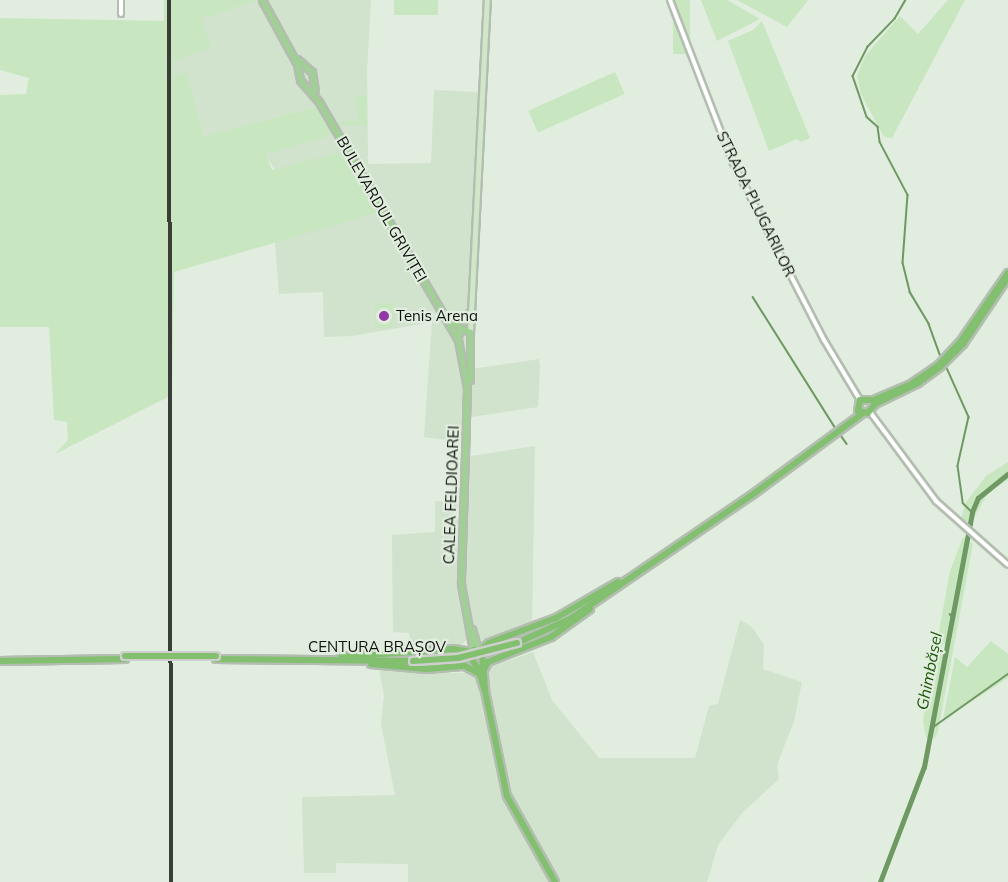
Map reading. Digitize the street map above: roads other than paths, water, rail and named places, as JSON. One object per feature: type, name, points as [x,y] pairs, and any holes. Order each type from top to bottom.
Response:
[{"type":"highway","name":"CENTURA BRAȘOV","points":[[0,659],[458,658],[516,642],[570,619],[773,476],[859,411],[909,385],[939,365],[961,340],[1008,273]]},
{"type":"highway","name":"CENTURA BRAȘOV","points":[[871,406],[940,367],[963,344],[1008,277]]},
{"type":"highway","name":"CENTURA BRAȘOV","points":[[860,400],[871,406]]},
{"type":"highway","points":[[859,411],[860,400]]},
{"type":"highway","points":[[461,666],[489,643],[539,626],[624,580]]},
{"type":"highway","points":[[341,659],[401,667],[461,666],[472,668],[481,675],[484,666],[494,659],[556,634],[624,580]]},
{"type":"highway","points":[[341,659],[454,649],[494,659]]},
{"type":"highway","name":"CALEA FELDIOAREI","points":[[476,655],[507,796],[555,882]]},
{"type":"main road","points":[[264,0],[294,54],[306,68],[299,72],[264,0]]},
{"type":"main road","name":"CALEA FELDIOAREI","points":[[473,640],[463,574],[470,332],[487,0]]},
{"type":"main road","name":"BULEVARDUL GRIVIȚEI","points":[[306,68],[320,98],[447,318],[457,340]]},
{"type":"main road","name":"BULEVARDUL GRIVIȚEI","points":[[299,72],[326,113],[447,318],[462,328]]},
{"type":"main road","points":[[304,82],[312,78]]},
{"type":"main road","points":[[447,318],[462,320],[471,311]]},
{"type":"main road","name":"CALEA FELDIOAREI","points":[[471,311],[457,340],[467,387],[460,584],[476,655]]},
{"type":"main road","points":[[462,328],[470,332]]},
{"type":"main road","points":[[457,340],[464,343],[470,339]]},
{"type":"main road","points":[[454,649],[465,648],[473,640],[489,643]]},
{"type":"street","points":[[121,0],[121,14]]},
{"type":"street","name":"STRADA PLUGARILOR","points":[[670,0],[737,173],[824,340],[860,400]]},
{"type":"street","points":[[871,406],[918,481],[961,525],[1008,565]]},
{"type":"waterway","points":[[906,0],[895,19],[868,47],[853,76],[867,117],[878,127],[880,142],[908,195],[903,263],[910,292],[929,324],[942,359]]},
{"type":"waterway","points":[[753,297],[835,427]]},
{"type":"waterway","points":[[947,368],[969,417],[958,466],[963,503],[972,512]]},
{"type":"waterway","points":[[840,434],[847,444]]},
{"type":"waterway","name":"Ghimbășel","points":[[880,882],[924,767],[972,512],[978,498],[1008,474]]},
{"type":"waterway","name":"Ghimbășel","points":[[950,614],[953,618]]},
{"type":"waterway","points":[[932,728],[1008,674]]},
{"type":"railway","points":[[169,0],[171,882]]},
{"type":"place","name":"Tenis Arena","points":[[384,316]]}]
